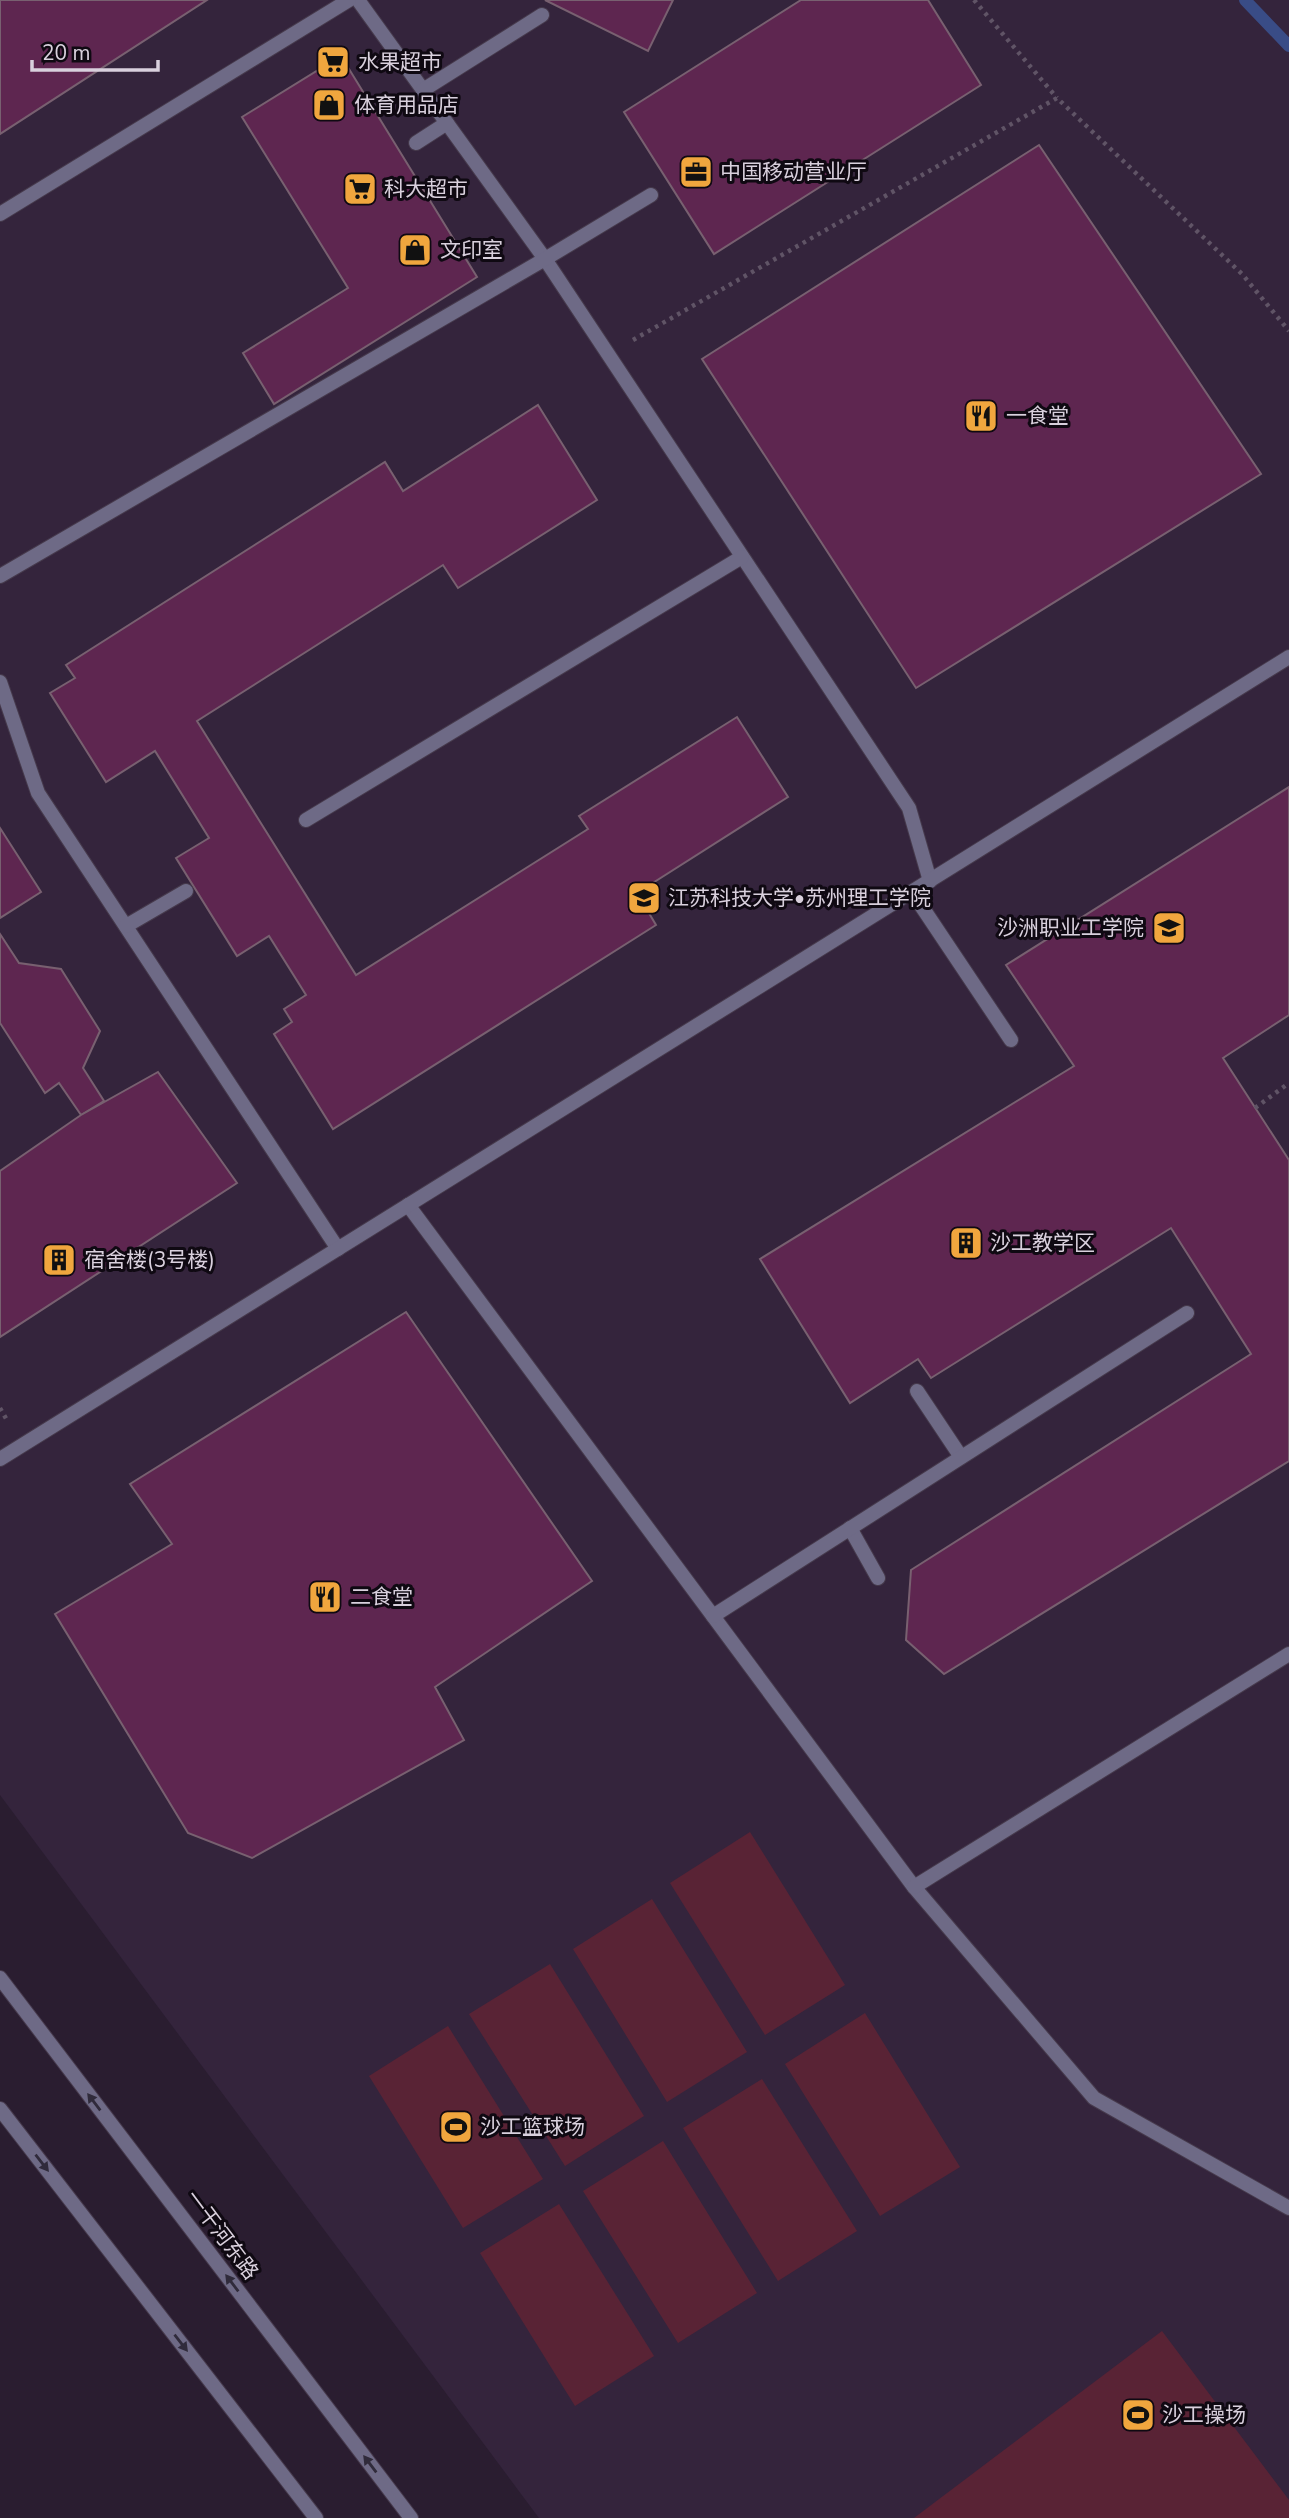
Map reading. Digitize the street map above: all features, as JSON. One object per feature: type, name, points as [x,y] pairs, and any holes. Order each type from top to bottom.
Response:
[{"type":"street","points":[[0,214],[349,0]]},
{"type":"street","points":[[358,0],[545,259],[909,808],[930,881]]},
{"type":"street","points":[[423,90],[542,15]]},
{"type":"street","points":[[416,143],[447,123]]},
{"type":"street","points":[[0,576],[428,319],[545,259],[651,195]]},
{"type":"street","points":[[306,820],[742,557]]},
{"type":"street","points":[[0,1459],[1289,657]]},
{"type":"street","points":[[0,682],[38,793],[338,1249]]},
{"type":"street","points":[[126,926],[186,891]]},
{"type":"street","points":[[912,892],[1011,1040]]},
{"type":"street","points":[[408,1205],[914,1886],[1094,2098],[1289,2208]]},
{"type":"street","points":[[713,1616],[1187,1313]]},
{"type":"street","points":[[917,1391],[961,1457]]},
{"type":"street","points":[[850,1528],[878,1578]]},
{"type":"street","points":[[914,1886],[1289,1654]]},
{"type":"street","name":"一干河东路","points":[[0,1978],[411,2518]]},
{"type":"street","points":[[0,2109],[316,2518]]},
{"type":"path","points":[[974,0],[1057,98],[1242,274],[1289,331]]},
{"type":"path","points":[[608,354],[1057,98]]},
{"type":"path","points":[[1255,1108],[1289,1083]]},
{"type":"shaded area","name":"江苏科技大学•苏州理工学院","points":[[0,0],[1289,0],[1289,2518],[539,2518],[0,1795]]},
{"type":"shaded area","points":[[750,1832],[845,1985],[765,2035],[670,1883]]},
{"type":"shaded area","points":[[652,1899],[747,2052],[667,2102],[573,1949]]},
{"type":"shaded area","points":[[550,1964],[644,2116],[565,2166],[469,2014]]},
{"type":"shaded area","points":[[865,2013],[960,2167],[880,2216],[785,2064]]},
{"type":"shaded area","name":"沙工篮球场","points":[[448,2026],[543,2179],[463,2228],[369,2076]]},
{"type":"shaded area","points":[[762,2079],[857,2231],[778,2281],[683,2128]]},
{"type":"shaded area","points":[[663,2141],[757,2293],[678,2343],[583,2191]]},
{"type":"shaded area","points":[[559,2204],[654,2356],[575,2406],[480,2253]]},
{"type":"shaded area","name":"沙工操场","points":[[1162,2331],[1289,2500],[1289,2518],[914,2518]]},
{"type":"building","points":[[0,0],[207,0],[0,134]]},
{"type":"building","points":[[545,0],[673,0],[648,51]]},
{"type":"building","points":[[801,0],[928,0],[981,85],[714,254],[624,112]]},
{"type":"building","points":[[341,56],[477,277],[274,404],[243,353],[348,288],[242,117]]},
{"type":"building","name":"一食堂","points":[[1039,145],[1261,474],[916,688],[702,359]]},
{"type":"building","points":[[538,405],[597,500],[458,588],[443,565],[197,721],[356,975],[588,829],[579,816],[737,717],[788,797],[637,893],[656,925],[333,1129],[274,1034],[292,1022],[284,1009],[306,995],[269,936],[237,956],[176,858],[209,838],[155,751],[106,782],[50,693],[75,678],[66,665],[385,462],[403,491]]},
{"type":"building","name":"沙工教学区","points":[[1289,787],[1289,1015],[1223,1058],[1289,1160],[1289,1461],[944,1674],[906,1640],[911,1570],[1251,1354],[1171,1228],[931,1378],[918,1359],[850,1403],[760,1259],[1074,1066],[1006,965]]},
{"type":"building","points":[[0,828],[41,892],[0,918]]},
{"type":"building","points":[[0,934],[19,963],[61,969],[100,1031],[83,1068],[104,1101],[81,1115],[59,1083],[45,1093],[0,1023]]},
{"type":"building","name":"宿舍楼(3号楼)","points":[[158,1072],[237,1183],[0,1337],[0,1171],[81,1115]]},
{"type":"building","name":"二食堂","points":[[406,1312],[592,1581],[435,1687],[464,1740],[252,1858],[188,1833],[55,1614],[172,1544],[130,1484]]},
{"type":"waterway","points":[[1245,0],[1289,46]]},
{"type":"place","name":"水果超市","points":[[333,62]]},
{"type":"place","name":"体育用品店","points":[[329,105]]},
{"type":"place","name":"中国移动营业厅","points":[[696,172]]},
{"type":"place","name":"科大超市","points":[[360,189]]},
{"type":"place","name":"文印室","points":[[415,250]]},
{"type":"place","name":"一食堂","points":[[981,416]]},
{"type":"place","name":"江苏科技大学•苏州理工学院","points":[[644,898]]},
{"type":"place","name":"沙洲职业工学院","points":[[1169,928]]},
{"type":"place","name":"沙工教学区","points":[[966,1243]]},
{"type":"place","name":"宿舍楼(3号楼)","points":[[59,1260]]},
{"type":"place","name":"二食堂","points":[[325,1597]]},
{"type":"place","name":"沙工篮球场","points":[[456,2127]]},
{"type":"place","name":"沙工操场","points":[[1138,2415]]}]
